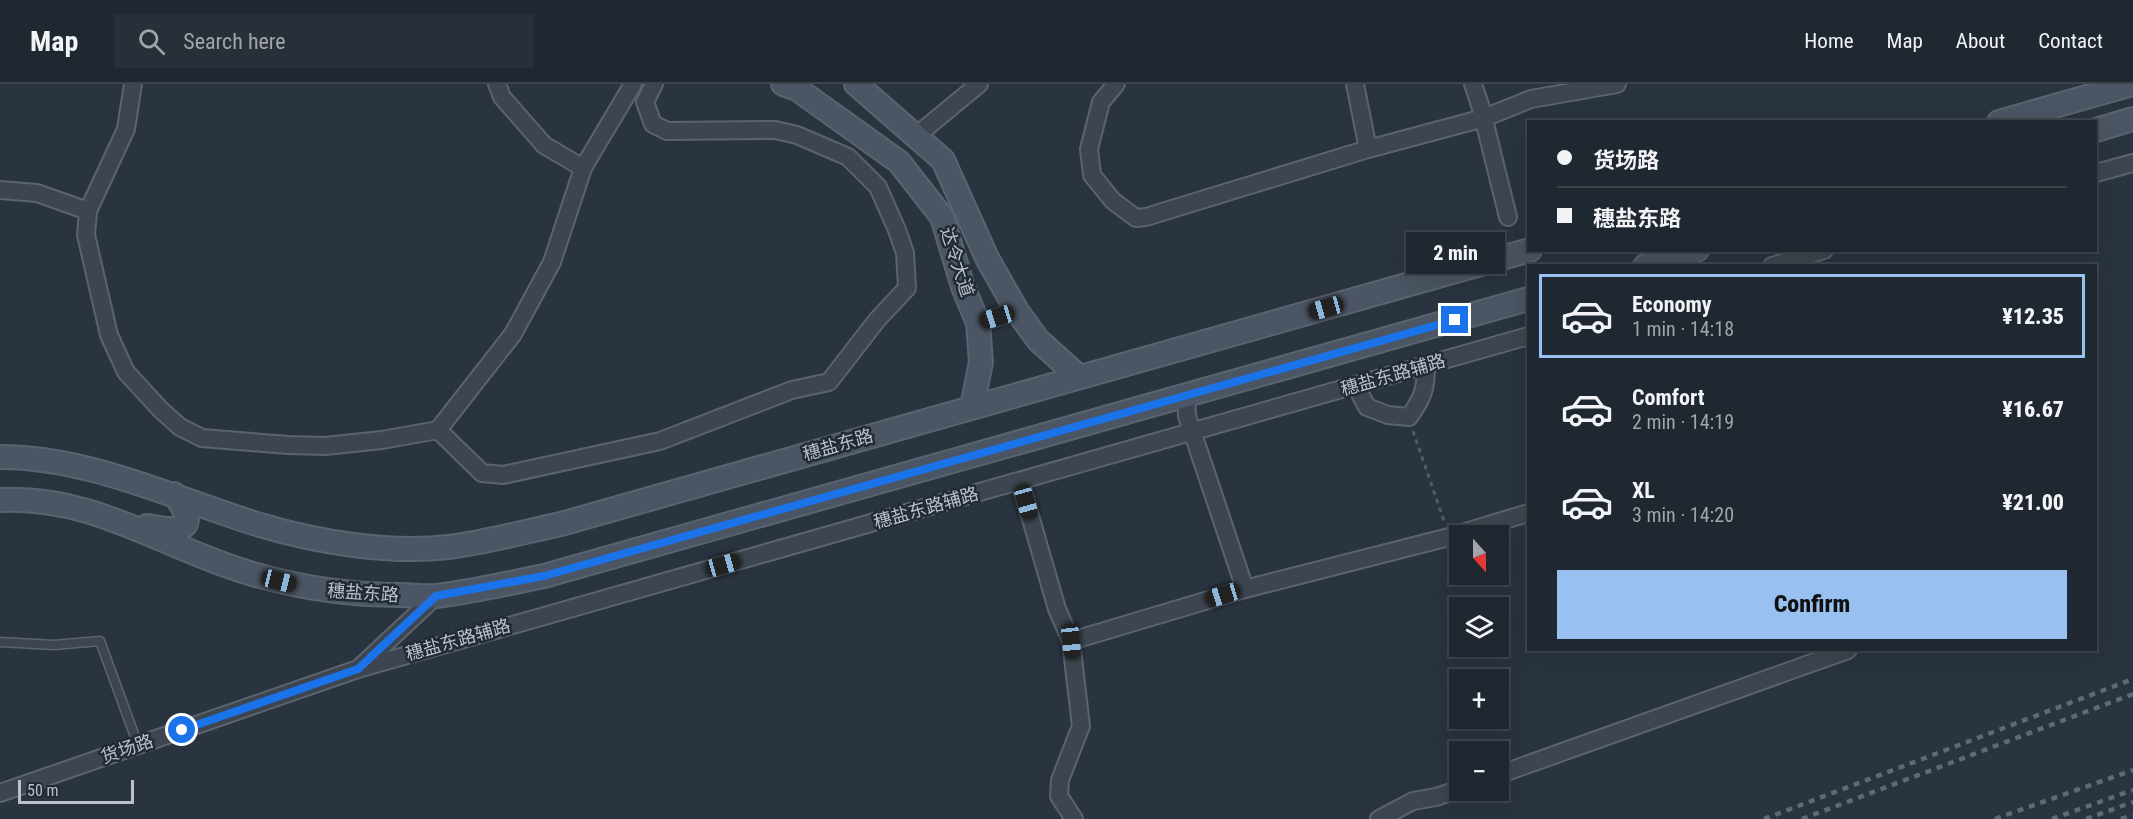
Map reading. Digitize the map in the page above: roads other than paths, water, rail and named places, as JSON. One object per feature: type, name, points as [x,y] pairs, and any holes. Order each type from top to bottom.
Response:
[{"type":"main road","name":"达令大道","points":[[783,84],[796,89],[899,162],[942,217],[963,286],[978,323],[981,362],[972,407]]},
{"type":"main road","name":"达令大道","points":[[856,84],[944,160],[987,258],[1017,311],[1038,340],[1079,377]]},
{"type":"main road","points":[[2006,120],[2132,84]]},
{"type":"main road","points":[[2097,130],[2133,119]]},
{"type":"main road","name":"穗盐东路","points":[[0,457],[49,461],[93,470],[174,494],[262,526],[321,538],[363,546],[409,549],[449,547],[561,524],[1527,251]]},
{"type":"main road","points":[[1652,264],[1690,252]]},
{"type":"main road","name":"穗盐东路","points":[[0,500],[44,501],[89,510],[119,520],[205,558],[244,572],[314,590],[373,595],[436,596],[544,576],[1527,299]]},
{"type":"main road","points":[[119,520],[174,530],[182,528],[186,522],[186,514],[174,494]]},
{"type":"street","points":[[133,84],[126,129],[88,211],[86,236],[109,335],[126,372],[180,427],[202,438],[325,446],[382,440],[438,430],[513,334],[552,262],[583,168],[633,84]]},
{"type":"street","points":[[497,84],[502,97],[543,145],[583,168]]},
{"type":"street","points":[[438,430],[482,473],[503,475],[660,441],[792,390],[830,382],[877,320],[907,288],[905,254],[878,187],[848,158],[797,135],[775,130],[667,131],[653,124],[645,102],[654,84]]},
{"type":"street","points":[[916,136],[979,84]]},
{"type":"street","points":[[1116,84],[1101,102],[1089,149],[1092,175],[1113,201],[1136,218],[1146,217],[1368,149],[1484,118],[1531,99],[1617,84]]},
{"type":"street","points":[[1355,84],[1368,149]]},
{"type":"street","points":[[1473,84],[1484,118],[1508,216]]},
{"type":"street","points":[[2097,173],[2133,163]]},
{"type":"street","points":[[0,190],[37,193],[88,211]]},
{"type":"street","points":[[1781,264],[1819,255]]},
{"type":"street","points":[[978,323],[1017,311]]},
{"type":"street","name":"穗盐东路辅路","points":[[358,669],[1527,336]]},
{"type":"street","points":[[1356,386],[1368,407],[1388,415],[1409,417],[1418,405],[1426,387],[1426,365]]},
{"type":"street","points":[[1186,395],[1187,416],[1245,589]]},
{"type":"street","points":[[1020,481],[1057,609],[1071,641],[1081,726],[1060,780],[1059,796],[1074,819]]},
{"type":"street","points":[[1071,641],[1245,589],[1449,537],[1527,513]]},
{"type":"street","name":"货场路","points":[[0,793],[358,669],[436,596]]},
{"type":"street","points":[[1509,771],[1845,651]]},
{"type":"street","points":[[1379,819],[1413,801],[1449,793]]},
{"type":"lane","points":[[0,642],[54,645],[100,641],[138,745]]},
{"type":"railway","points":[[1764,819],[2133,679]]},
{"type":"railway","points":[[1802,819],[2133,694]]},
{"type":"railway","points":[[1995,819],[2133,770]]},
{"type":"railway","points":[[2052,819],[2133,790]]},
{"type":"railway","points":[[2086,819],[2133,802]]},
{"type":"railway","points":[[2121,819],[2133,815]]}]
